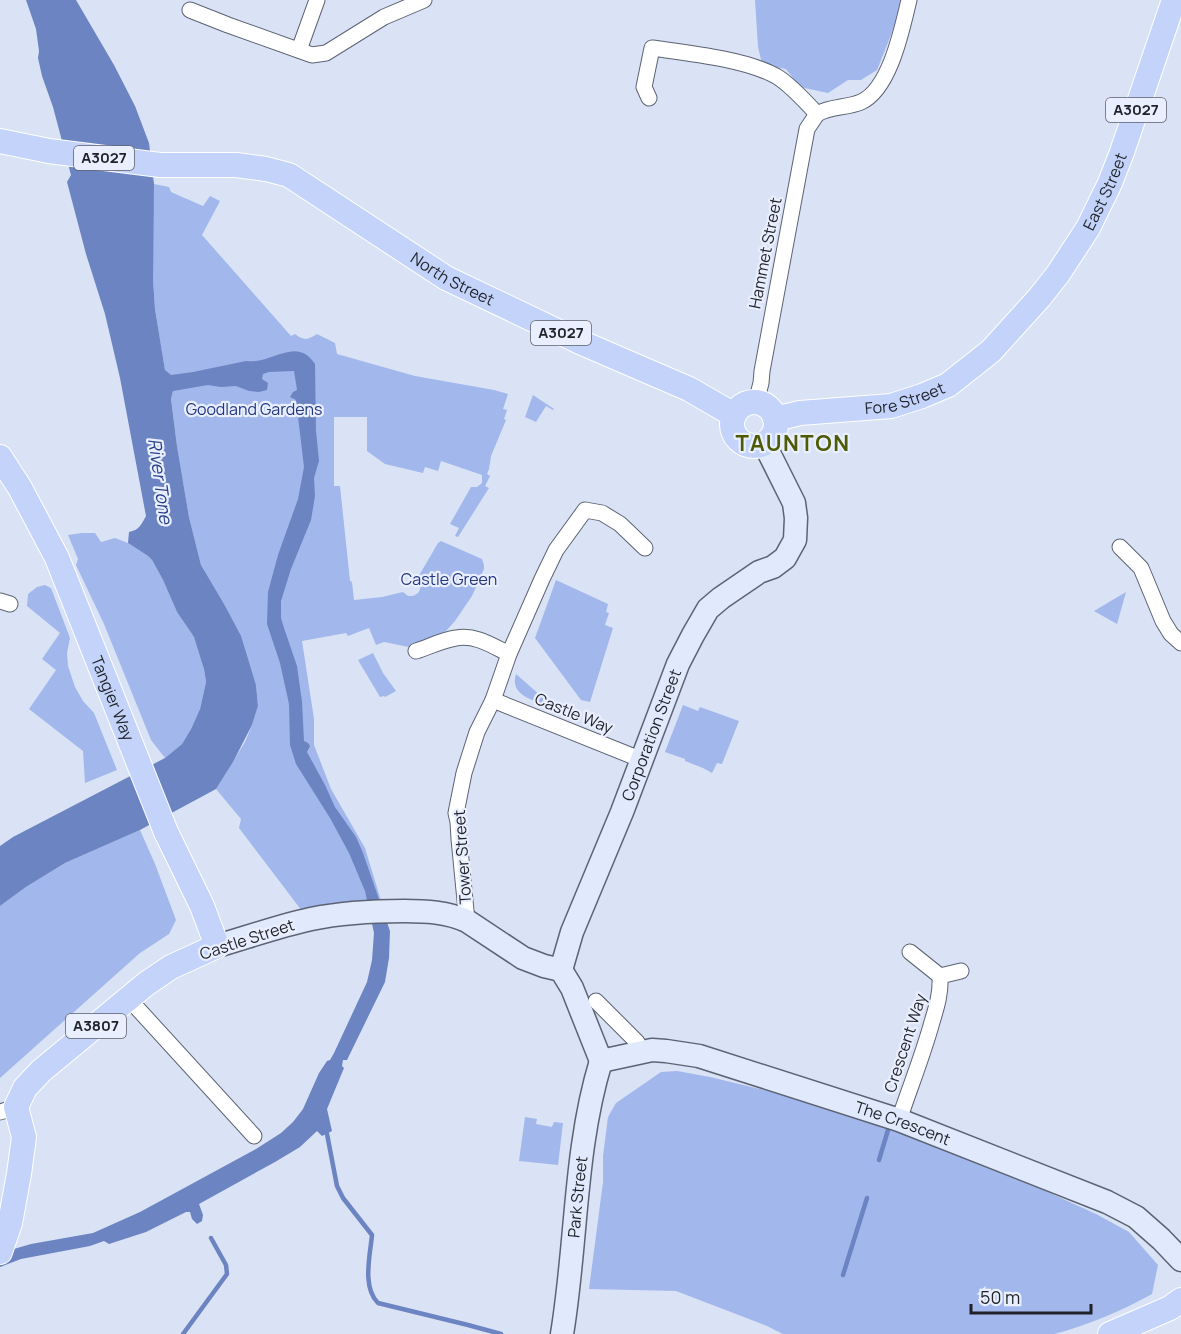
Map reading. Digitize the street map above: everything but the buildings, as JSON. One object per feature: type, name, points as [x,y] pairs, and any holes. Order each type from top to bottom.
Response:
[{"type":"main road","name":"East Street","points":[[1012,328],[1058,274],[1093,218],[1122,152],[1174,0]]},
{"type":"main road","name":"North Street","points":[[0,141],[49,152],[160,165],[236,165],[289,175],[446,278],[580,342],[689,389],[734,415]]},
{"type":"main road","name":"Fore Street","points":[[775,419],[800,413],[891,406],[922,396],[948,385],[961,376],[991,351],[1012,328]]},
{"type":"main road","points":[[749,402],[768,407],[775,419],[774,433],[764,443],[751,446],[739,440],[735,435],[732,428],[734,415],[737,409],[749,402]]},
{"type":"main road","name":"Tangier Way","points":[[0,457],[21,488],[53,550],[166,832],[202,906],[217,945]]},
{"type":"main road","name":"Castle Street","points":[[0,1252],[10,1223],[24,1137],[8,1110],[41,1071],[128,998],[171,967],[217,945]]},
{"type":"main road","points":[[1110,1334],[1170,1308],[1181,1300]]},
{"type":"street","points":[[299,50],[317,0]]},
{"type":"street","points":[[192,15],[312,55],[326,53],[384,17],[424,0]]},
{"type":"street","points":[[649,98],[644,87],[652,48],[741,64],[774,75],[817,114],[861,102],[880,84],[890,64],[897,47],[909,0]]},
{"type":"street","name":"Hammet Street","points":[[756,402],[807,129],[817,114]]},
{"type":"street","name":"Corporation Street","points":[[561,970],[572,932],[642,760],[678,664],[693,635],[708,609],[759,572],[773,567],[786,558],[795,540],[794,503],[764,443]]},
{"type":"street","points":[[493,700],[510,654],[556,550],[585,510],[602,513],[620,524],[645,548]]},
{"type":"street","points":[[1120,546],[1141,568],[1163,621],[1171,634],[1181,643]]},
{"type":"street","points":[[416,651],[456,638],[467,637],[510,654]]},
{"type":"street","name":"Castle Way","points":[[493,700],[642,760]]},
{"type":"street","name":"Tower Street","points":[[493,700],[477,732],[464,773],[456,813],[467,921],[523,958],[561,970]]},
{"type":"street","name":"Castle Street","points":[[217,945],[312,919],[377,912],[429,911],[459,917],[467,921]]},
{"type":"street","name":"Crescent Way","points":[[899,1120],[927,1040],[941,987],[940,976],[910,952]]},
{"type":"street","points":[[561,970],[572,988],[601,1061]]},
{"type":"street","name":"Crescent Way","points":[[940,976],[961,971]]},
{"type":"street","points":[[128,998],[254,1136]]},
{"type":"street","points":[[596,1001],[637,1042],[642,1052]]},
{"type":"street","name":"The Crescent","points":[[601,1061],[652,1050],[699,1056],[899,1120],[1107,1202],[1136,1217],[1181,1260]]},
{"type":"street","name":"Park Street","points":[[562,1334],[570,1280],[581,1164],[594,1086],[601,1061]]},
{"type":"green space","points":[[755,0],[903,0],[877,70],[861,80],[848,80],[828,93],[800,87],[786,69],[762,64],[758,47]]},
{"type":"green space","name":"Goodland Gardens","points":[[154,184],[169,187],[171,192],[203,206],[210,196],[220,201],[202,235],[291,336],[295,334],[306,339],[317,334],[335,343],[337,354],[415,376],[508,394],[503,409],[507,410],[504,419],[506,420],[491,456],[487,474],[490,476],[485,486],[489,488],[458,537],[455,536],[459,528],[450,524],[471,487],[477,487],[482,483],[482,475],[441,461],[438,471],[425,467],[423,473],[385,464],[367,451],[367,417],[334,417],[334,486],[340,486],[354,600],[403,592],[408,596],[418,593],[420,586],[417,579],[441,541],[482,559],[484,565],[472,596],[446,631],[409,647],[384,642],[376,645],[369,628],[348,636],[346,633],[302,641],[314,719],[314,745],[331,789],[365,848],[382,904],[302,911],[239,828],[241,819],[216,789],[245,742],[252,725],[258,706],[256,685],[240,636],[201,565],[189,517],[171,399],[173,391],[165,370],[155,309],[152,236]]},
{"type":"green space","points":[[533,395],[554,409],[546,406],[536,422],[525,417]]},
{"type":"green space","points":[[95,533],[101,542],[115,538],[128,543],[148,556],[163,580],[177,612],[194,637],[206,682],[200,709],[182,744],[165,758],[151,740],[104,624],[76,565],[78,559],[68,535]]},
{"type":"green space","points":[[556,580],[608,604],[606,612],[609,613],[605,625],[613,628],[590,702],[581,700],[535,638]]},
{"type":"green space","points":[[45,585],[51,588],[70,638],[67,653],[68,666],[75,687],[83,701],[94,713],[117,770],[85,783],[83,751],[29,709],[56,670],[42,659],[60,633],[27,606],[28,594],[37,587]]},
{"type":"green space","points":[[1126,592],[1117,624],[1094,611]]},
{"type":"green space","points":[[373,653],[383,673],[396,691],[385,697],[380,697],[358,660]]},
{"type":"green space","points":[[516,674],[549,703],[548,706],[529,699],[519,692],[515,681]]},
{"type":"green space","points":[[683,705],[698,711],[700,707],[739,721],[722,764],[717,763],[712,773],[665,752]]},
{"type":"green space","points":[[140,830],[176,920],[169,934],[140,953],[0,1078],[0,906],[65,863]]},
{"type":"green space","points":[[677,1071],[831,1106],[973,1158],[1096,1214],[1129,1232],[1158,1265],[1152,1294],[1104,1317],[1054,1334],[783,1334],[676,1291],[589,1289],[603,1182],[603,1156],[608,1117],[616,1103],[661,1072]]},
{"type":"green space","points":[[525,1117],[537,1119],[536,1124],[552,1127],[554,1122],[563,1123],[558,1165],[519,1161]]},
{"type":"water","name":"River Tone","points":[[26,0],[76,0],[135,106],[149,143],[154,184],[155,309],[165,370],[171,375],[193,372],[256,361],[292,351],[308,356],[315,364],[319,461],[314,478],[315,496],[311,520],[281,601],[281,618],[297,666],[304,741],[310,746],[307,752],[335,807],[356,837],[390,931],[385,982],[347,1060],[343,1060],[344,1068],[327,1109],[332,1131],[322,1136],[317,1131],[300,1147],[199,1204],[203,1215],[202,1221],[197,1224],[190,1212],[186,1212],[146,1232],[109,1244],[104,1241],[90,1246],[21,1259],[0,1267],[0,1253],[31,1244],[93,1233],[140,1212],[281,1133],[303,1109],[319,1073],[334,1053],[367,982],[372,960],[374,933],[365,891],[349,853],[296,764],[290,745],[289,704],[280,663],[267,624],[268,592],[278,555],[298,499],[304,467],[296,400],[290,397],[297,390],[294,371],[263,374],[262,379],[268,383],[267,390],[259,392],[236,386],[208,385],[173,391],[171,399],[189,517],[201,565],[241,636],[256,685],[258,706],[252,725],[233,762],[216,789],[140,830],[65,863],[0,906],[0,846],[13,837],[165,758],[182,744],[191,729],[200,709],[206,682],[194,637],[177,612],[152,560],[128,543],[129,532],[139,527],[146,516],[120,378],[105,314],[67,182],[71,175],[53,107],[42,76],[36,29]]},
{"type":"waterway","points":[[325,1130],[337,1186],[343,1198],[372,1235],[369,1280],[370,1289],[378,1303],[501,1334]]},
{"type":"waterway","points":[[879,1160],[888,1130]]},
{"type":"waterway","points":[[843,1275],[867,1198]]},
{"type":"waterway","points":[[183,1334],[227,1274],[226,1265],[211,1238]]},
{"type":"district","name":"TAUNTON","points":[[793,443]]},
{"type":"park label","name":"Castle Green","points":[[449,579]]}]
